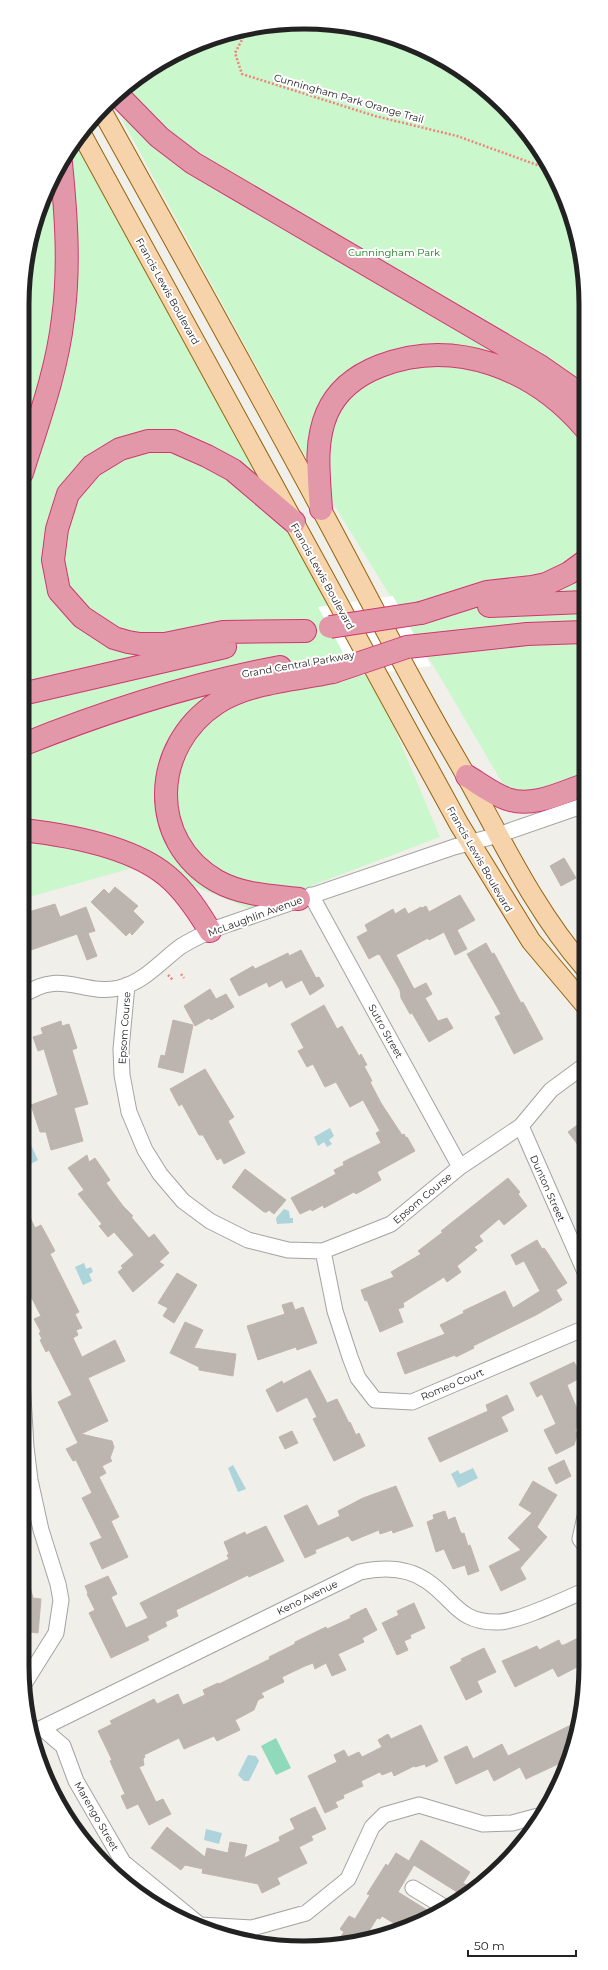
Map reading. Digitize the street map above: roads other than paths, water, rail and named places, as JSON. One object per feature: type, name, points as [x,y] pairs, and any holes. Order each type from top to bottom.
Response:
[{"type":"highway","points":[[121,99],[159,137],[193,163],[540,366],[573,389],[579,395]]},
{"type":"highway","points":[[29,451],[44,405],[63,318],[66,248],[62,174]]},
{"type":"highway","points":[[321,509],[318,458],[320,435],[327,412],[343,389],[356,379],[387,364],[406,358],[443,355],[475,358],[508,369],[542,388],[567,409],[579,422]]},
{"type":"highway","points":[[294,522],[227,466],[173,441],[148,441],[120,449],[92,466],[68,494],[57,529],[53,560],[59,591],[82,617],[114,638],[128,642],[165,644],[223,632],[305,631]]},
{"type":"highway","points":[[421,613],[487,592],[546,584],[569,573],[579,566]]},
{"type":"highway","points":[[29,692],[201,652],[305,631],[421,613],[514,604],[579,602]]},
{"type":"highway","name":"Grand Central Parkway","points":[[29,743],[90,718],[189,687],[241,674],[332,665],[407,647],[430,644],[527,634],[579,632]]},
{"type":"highway","points":[[305,897],[239,890],[218,881],[196,865],[182,847],[170,822],[166,805],[166,777],[173,755],[185,734],[198,718],[217,703],[235,693],[332,665]]},
{"type":"highway","points":[[467,776],[503,797],[516,802],[540,800],[579,787]]},
{"type":"highway","points":[[29,831],[77,839],[99,845],[135,857],[152,866],[176,885],[196,909],[210,931]]},
{"type":"main road","points":[[105,115],[321,509],[414,686],[467,776],[533,898],[561,939],[579,961]]},
{"type":"main road","name":"Francis Lewis Boulevard","points":[[84,139],[470,842],[531,941],[579,998]]},
{"type":"street","points":[[498,835],[579,807]]},
{"type":"street","name":"McLaughlin Avenue","points":[[29,991],[34,988],[53,983],[65,983],[104,989],[127,985],[150,973],[187,943],[210,931],[305,897],[470,842],[498,835]]},
{"type":"street","name":"Sutro Street","points":[[305,897],[460,1167]]},
{"type":"street","name":"Epsom Course","points":[[127,985],[122,1049],[123,1086],[135,1127],[145,1150],[160,1174],[183,1201],[210,1221],[231,1233],[272,1247],[288,1250],[323,1251],[391,1224],[460,1167],[521,1126],[551,1090],[579,1069]]},
{"type":"street","name":"Dunton Street","points":[[521,1126],[579,1258]]},
{"type":"street","name":"Romeo Court","points":[[323,1251],[335,1311],[350,1356],[358,1378],[375,1400],[412,1402],[579,1331]]},
{"type":"street","points":[[29,1472],[41,1530],[58,1584],[61,1600],[56,1633],[30,1675]]},
{"type":"street","name":"Keno Avenue","points":[[36,1730],[360,1572],[379,1568],[407,1571],[427,1580],[456,1609],[469,1617],[483,1621],[499,1622],[512,1620],[579,1593]]},
{"type":"street","name":"Marengo Street","points":[[36,1730],[63,1746],[76,1781],[123,1862],[189,1916]]},
{"type":"street","points":[[216,1926],[252,1928],[306,1913],[348,1879],[372,1826],[384,1815],[419,1805],[483,1824],[512,1823],[534,1818]]},
{"type":"street","points":[[413,1888],[441,1905]]},
{"type":"water","points":[[330,1128],[334,1136],[329,1140],[332,1144],[327,1147],[324,1142],[318,1146],[314,1137]]},
{"type":"water","points":[[29,1144],[38,1160],[29,1165]]},
{"type":"water","points":[[284,1209],[289,1211],[290,1218],[293,1218],[293,1223],[277,1224],[276,1218]]},
{"type":"water","points":[[84,1263],[86,1269],[91,1267],[93,1272],[89,1274],[92,1281],[83,1285],[75,1267]]},
{"type":"water","points":[[233,1465],[246,1489],[238,1492],[228,1468]]},
{"type":"water","points":[[473,1468],[478,1478],[458,1488],[451,1474],[458,1470],[460,1474]]},
{"type":"water","points":[[248,1755],[256,1756],[259,1761],[249,1781],[244,1781],[238,1775]]},
{"type":"water","points":[[206,1829],[222,1833],[219,1844],[204,1840]]},
{"type":"park label","name":"Cunningham Park","points":[[394,252]]}]
